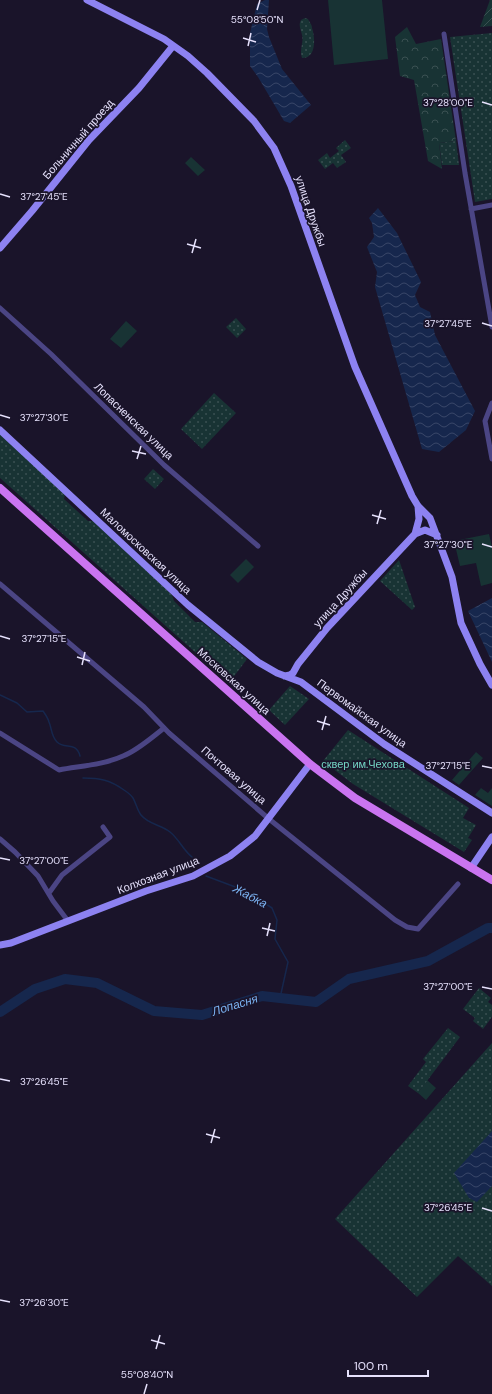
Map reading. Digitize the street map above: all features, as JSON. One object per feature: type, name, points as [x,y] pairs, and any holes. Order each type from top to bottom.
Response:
[{"type":"main road","name":"Московская улица","points":[[0,488],[310,764],[355,798],[492,880]]},
{"type":"street","name":"улица Дружбы","points":[[87,0],[164,39],[173,46],[207,73],[254,121],[274,148],[291,186],[355,367],[418,506],[419,519],[415,534],[374,576],[298,663],[290,675],[285,676]]},
{"type":"street","points":[[444,34],[471,209],[492,327]]},
{"type":"street","name":"Больничный проезд","points":[[0,248],[90,140],[139,88],[173,46]]},
{"type":"street","points":[[471,209],[492,205]]},
{"type":"street","name":"Лопасненская улица","points":[[0,308],[51,354],[164,465],[258,546]]},
{"type":"street","points":[[492,403],[485,421],[492,459]]},
{"type":"street","name":"Маломосковская улица","points":[[0,430],[188,605],[258,662],[285,676]]},
{"type":"street","name":"улица Дружбы","points":[[418,506],[430,518],[452,577],[461,623],[480,664],[492,685]]},
{"type":"street","points":[[415,534],[425,530],[437,536]]},
{"type":"street","name":"Почтовая улица","points":[[0,584],[144,707],[164,728],[269,819],[395,920],[407,927],[418,929],[458,884]]},
{"type":"street","points":[[296,668],[301,682]]},
{"type":"street","points":[[285,676],[301,682]]},
{"type":"street","name":"Первомайская улица","points":[[301,682],[384,744],[492,813]]},
{"type":"street","points":[[0,733],[59,770],[106,762],[124,756],[164,728]]},
{"type":"street","name":"Колхозная улица","points":[[0,944],[11,943],[146,891],[193,876],[230,856],[255,836],[310,764]]},
{"type":"street","points":[[49,893],[62,875],[110,838],[103,827]]},
{"type":"street","points":[[471,868],[492,836]]},
{"type":"street","points":[[0,839],[38,876],[53,901],[68,921]]},
{"type":"green space","points":[[328,0],[382,0],[388,59],[334,65]]},
{"type":"green space","points":[[490,0],[492,0],[492,26],[480,27]]},
{"type":"green space","points":[[305,18],[308,19],[312,25],[314,46],[310,55],[302,58],[300,24],[301,20]]},
{"type":"green space","points":[[407,27],[416,44],[441,39],[456,141],[439,143],[442,169],[428,161],[414,80],[400,76],[395,37]]},
{"type":"green space","points":[[492,33],[492,199],[475,202],[450,37]]},
{"type":"green space","points":[[345,140],[351,148],[341,155],[346,162],[337,168],[333,163],[325,169],[318,160],[327,153],[330,158],[339,151],[336,148]]},
{"type":"green space","points":[[456,141],[459,165],[442,165],[439,143]]},
{"type":"green space","points":[[191,157],[205,170],[198,176],[185,163]]},
{"type":"green space","points":[[236,318],[246,329],[237,338],[226,327]]},
{"type":"green space","points":[[126,321],[137,331],[121,348],[110,339]]},
{"type":"green space","points":[[214,393],[236,413],[202,449],[181,429]]},
{"type":"green space","points":[[0,434],[65,494],[64,499],[88,521],[94,521],[172,595],[174,601],[195,622],[202,622],[247,659],[232,679],[218,667],[215,670],[0,478]]},
{"type":"green space","points":[[153,469],[164,479],[155,489],[144,479]]},
{"type":"green space","points":[[489,534],[492,547],[492,583],[481,586],[476,563],[460,566],[454,541]]},
{"type":"green space","points":[[246,559],[254,567],[238,583],[230,575]]},
{"type":"green space","points":[[399,560],[415,607],[412,610],[380,581]]},
{"type":"green space","points":[[290,686],[309,699],[285,725],[269,710]]},
{"type":"green space","name":"сквер им.Чехова","points":[[348,730],[469,808],[463,818],[476,825],[468,838],[472,840],[464,852],[353,784],[323,761]]},
{"type":"green space","points":[[476,752],[483,758],[459,785],[452,780]]},
{"type":"green space","points":[[481,788],[488,793],[492,788],[492,806],[475,795]]},
{"type":"green space","points":[[479,988],[491,998],[488,1002],[492,1005],[492,1017],[483,1029],[473,1021],[475,1018],[463,1009]]},
{"type":"green space","points":[[448,1028],[460,1037],[418,1093],[408,1086],[426,1062],[423,1059]]},
{"type":"green space","points":[[492,1043],[492,1286],[458,1256],[417,1297],[335,1219]]},
{"type":"green space","points":[[427,1080],[436,1088],[426,1100],[418,1093]]},
{"type":"water","points":[[265,0],[269,0],[267,29],[282,69],[311,105],[290,123],[284,121],[250,66],[250,33],[257,4]]},
{"type":"water","points":[[378,208],[397,233],[421,282],[415,295],[420,307],[430,312],[435,335],[475,411],[466,430],[439,452],[422,449],[375,287],[377,272],[367,247],[374,237],[372,223],[369,218]]},
{"type":"water","points":[[492,598],[492,662],[468,611]]},
{"type":"water","points":[[492,1131],[492,1186],[477,1202],[469,1198],[454,1173]]},
{"type":"waterway","name":"Жабка","points":[[0,695],[17,703],[27,712],[43,711],[48,719],[55,740],[60,744],[73,747],[78,751],[80,756]]},
{"type":"waterway","name":"Жабка","points":[[83,778],[105,780],[126,792],[133,798],[138,811],[144,818],[170,832],[192,857]]},
{"type":"waterway","name":"Жабка","points":[[206,876],[246,891],[272,908],[277,920],[275,939],[288,962],[280,998]]},
{"type":"waterway","name":"Лопасня","points":[[0,1012],[35,989],[65,979],[97,983],[154,1011],[202,1015],[262,996],[316,1002],[349,979],[428,961],[488,928],[492,928]]}]
